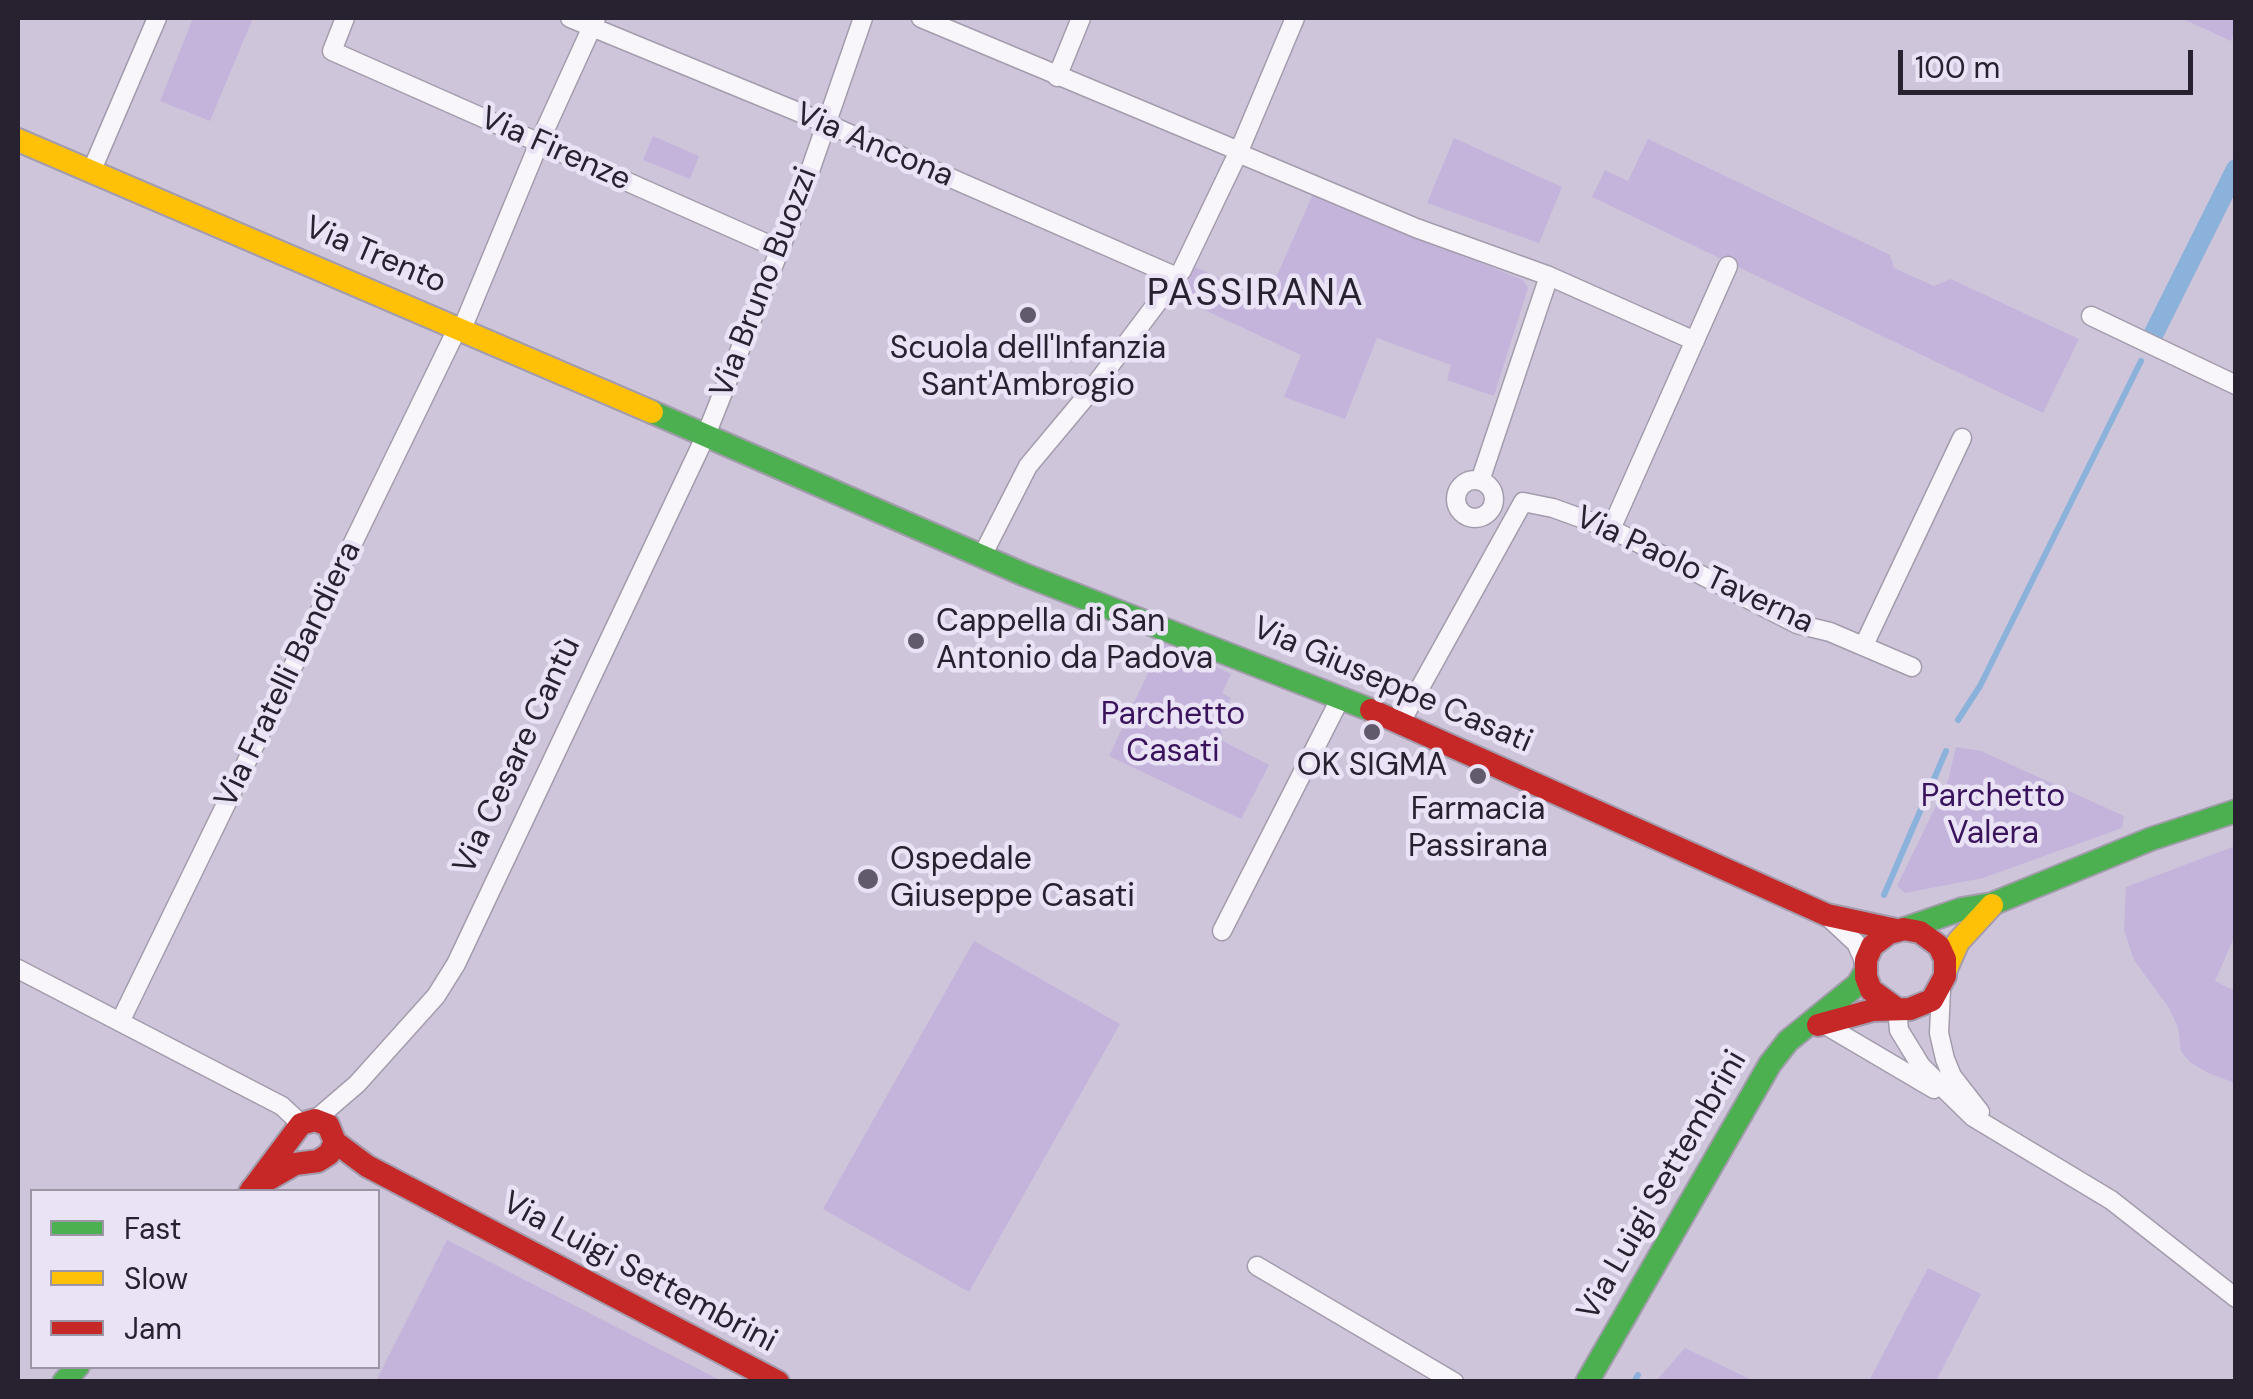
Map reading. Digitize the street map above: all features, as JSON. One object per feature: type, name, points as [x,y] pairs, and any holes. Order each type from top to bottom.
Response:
[{"type":"street","points":[[91,172],[157,18]]},
{"type":"street","name":"Via Firenze","points":[[345,18],[332,51],[779,248]]},
{"type":"street","name":"Via Ancona","points":[[570,18],[594,22],[1177,278]]},
{"type":"street","name":"Via Bruno Buozzi","points":[[706,435],[803,191],[863,18]]},
{"type":"street","points":[[922,18],[1416,228],[1550,276],[1695,341]]},
{"type":"street","points":[[1057,77],[1081,18]]},
{"type":"street","points":[[982,556],[1028,466],[1177,278],[1238,152],[1296,18]]},
{"type":"street","name":"Via Fratelli Bandiera","points":[[120,1022],[460,328],[594,22]]},
{"type":"street","name":"Via Trento","points":[[18,140],[706,435]]},
{"type":"street","points":[[1611,530],[1728,266]]},
{"type":"street","points":[[1480,481],[1550,276]]},
{"type":"street","points":[[2091,316],[2236,385]]},
{"type":"street","name":"Via Giuseppe Casati","points":[[706,435],[982,556],[1401,722],[1827,916],[1900,930]]},
{"type":"street","name":"Via Cesare Cantù","points":[[252,1189],[315,1131],[436,996],[456,964],[706,435]]},
{"type":"street","points":[[1864,645],[1962,438]]},
{"type":"street","points":[[1499,543],[1488,509],[1488,486],[1480,481],[1466,482],[1456,496],[1457,507],[1465,516],[1488,509],[1523,502]]},
{"type":"street","points":[[1401,722],[1523,502]]},
{"type":"street","name":"Via Paolo Taverna","points":[[1523,502],[1554,508],[1611,530],[1797,624],[1864,645],[1912,667]]},
{"type":"street","points":[[1222,930],[1341,697]]},
{"type":"street","points":[[1897,1009],[1877,998],[1868,983],[1866,967],[1877,941],[1962,909],[1992,904],[2151,839],[2236,811]]},
{"type":"street","points":[[1813,1026],[1874,1010],[1921,1006],[1943,979],[1958,942],[1992,904]]},
{"type":"street","name":"Via Giuseppe Casati","points":[[1827,916],[1856,943],[1866,967]]},
{"type":"street","points":[[1900,930],[1920,932],[1932,940],[1944,959],[1938,1033],[1952,1076],[1975,1108],[2006,1136]]},
{"type":"street","name":"Via Luigi Settembrini","points":[[1588,1382],[1770,1064],[1788,1041],[1813,1026],[1858,984],[1866,967]]},
{"type":"street","points":[[18,969],[282,1106],[315,1131],[329,1154],[314,1161],[295,1150],[315,1131]]},
{"type":"street","points":[[1897,1009],[1899,1030],[1908,1047],[1954,1101],[1985,1126],[2111,1200],[2236,1298]]},
{"type":"street","points":[[1813,1026],[1954,1101]]},
{"type":"street","name":"Via Luigi Settembrini","points":[[315,1131],[367,1166],[778,1382]]},
{"type":"street","name":"Via Cesare Cantù","points":[[253,1189],[295,1164],[314,1161]]},
{"type":"street","name":"Via Luigi Settembrini","points":[[314,1161],[362,1174],[471,1221]]},
{"type":"street","points":[[1257,1266],[1454,1382]]},
{"type":"green space","points":[[193,18],[253,18],[210,121],[160,101]]},
{"type":"green space","points":[[2181,18],[2235,18],[2235,32],[2231,41]]},
{"type":"green space","points":[[653,136],[699,156],[690,179],[643,160]]},
{"type":"green space","points":[[1454,138],[1562,187],[1539,243],[1427,203]]},
{"type":"green space","points":[[1648,139],[1890,255],[1894,268],[1934,286],[1951,279],[2079,339],[2043,413],[1592,197],[1605,170],[1628,181]]},
{"type":"green space","points":[[1313,194],[1523,280],[1528,288],[1494,396],[1447,380],[1451,365],[1377,338],[1345,419],[1284,397],[1301,355],[1179,298],[1195,267],[1266,300]]},
{"type":"green space","name":"Parchetto Casati","points":[[1163,641],[1231,674],[1222,693],[1231,698],[1219,721],[1223,741],[1269,765],[1241,819],[1109,756]]},
{"type":"green space","name":"Parchetto Valera","points":[[1956,747],[1981,751],[2124,816],[2122,828],[1983,878],[1905,893],[1897,886],[1948,781]]},
{"type":"green space","points":[[2235,846],[2235,935],[2215,981],[2235,991],[2235,1083],[2208,1073],[2181,1051],[2178,1028],[2169,1008],[2134,960],[2124,930],[2126,887]]},
{"type":"green space","points":[[974,941],[1120,1024],[969,1292],[823,1209]]},
{"type":"green space","points":[[447,1240],[669,1354],[722,1381],[376,1381]]},
{"type":"green space","points":[[1928,1268],[1981,1294],[1936,1381],[1869,1381]]},
{"type":"green space","points":[[1685,1348],[1754,1381],[1656,1381]]},
{"type":"waterway","points":[[2154,333],[2236,169]]},
{"type":"waterway","points":[[1958,720],[1980,686],[2141,361]]},
{"type":"waterway","points":[[1884,895],[1946,751]]},
{"type":"waterway","points":[[1634,1382],[1638,1375]]},
{"type":"traffic: fast","points":[[652,412],[1025,575],[1371,710]]},
{"type":"traffic: fast","points":[[1904,929],[1962,909],[1992,904],[2151,839],[2236,811]]},
{"type":"traffic: fast","points":[[1587,1382],[1770,1064],[1788,1041],[1858,984],[1866,970]]},
{"type":"traffic: fast","points":[[64,1382],[75,1369]]},
{"type":"traffic: slow","points":[[18,140],[652,412]]},
{"type":"traffic: slow","points":[[1946,969],[1958,942],[1992,905]]},
{"type":"traffic: jam","points":[[1371,710],[1827,915],[1896,930]]},
{"type":"traffic: jam","points":[[1818,1025],[1873,1010],[1910,1009],[1932,1000],[1945,976],[1945,959],[1939,946],[1920,932],[1904,929],[1889,933],[1872,946],[1866,960],[1871,990],[1897,1009]]},
{"type":"traffic: jam","points":[[315,1120],[328,1125],[335,1142],[329,1154],[318,1161],[295,1164],[252,1189],[301,1124],[315,1120]]},
{"type":"traffic: jam","points":[[335,1142],[367,1166],[778,1382]]},
{"type":"place","name":"Scuola dell'Infanzia Sant'Ambrogio","points":[[1028,315]]},
{"type":"place","name":"Cappella di San Antonio da Padova","points":[[916,641]]},
{"type":"place","name":"OK SIGMA","points":[[1372,732]]},
{"type":"place","name":"Farmacia Passirana","points":[[1478,776]]},
{"type":"place","name":"Ospedale Giuseppe Casati","points":[[868,879]]},
{"type":"district","name":"PASSIRANA","points":[[1256,295]]}]
